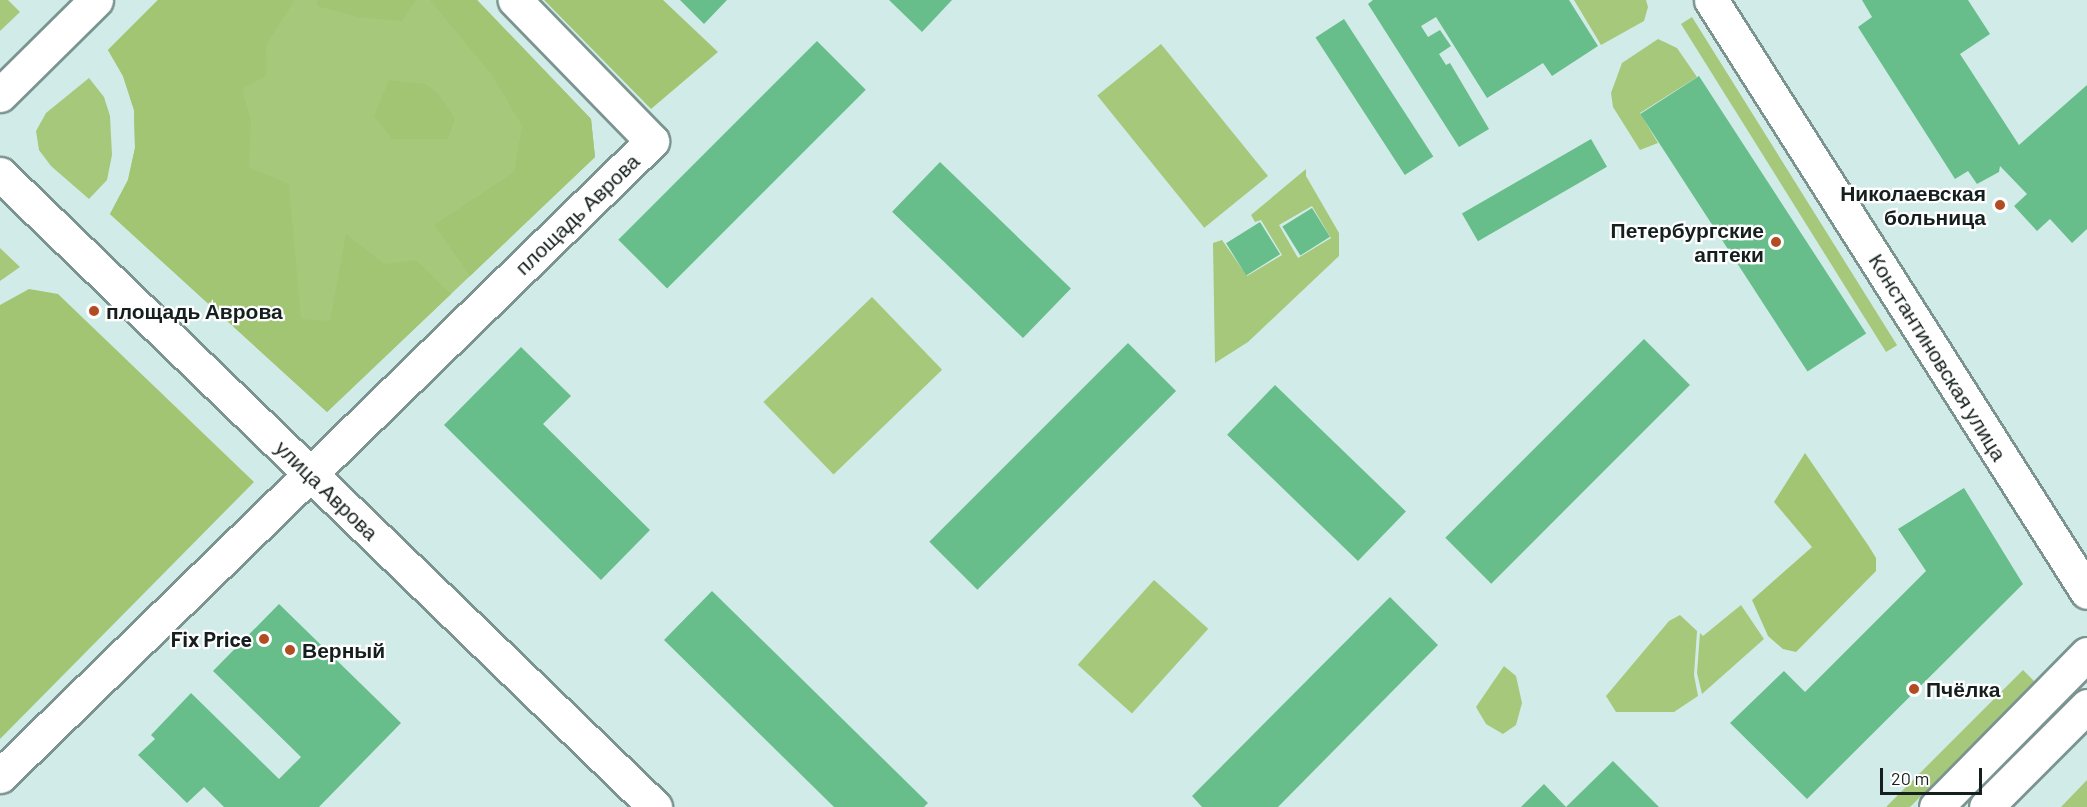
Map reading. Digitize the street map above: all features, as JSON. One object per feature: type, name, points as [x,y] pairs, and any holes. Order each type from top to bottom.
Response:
[{"type":"street","points":[[0,94],[96,0]]},
{"type":"street","name":"площадь Аврова","points":[[0,776],[652,141],[515,0]]},
{"type":"street","name":"Константиновская улица","points":[[1711,0],[2087,592]]},
{"type":"street","name":"улица Аврова","points":[[0,174],[655,807]]},
{"type":"street","points":[[1936,807],[2087,654]]},
{"type":"street","points":[[1986,807],[2087,706]]},
{"type":"green space","points":[[0,0],[8,0],[20,12],[0,31]]},
{"type":"green space","points":[[158,0],[477,0],[591,119],[595,157],[327,412],[110,214],[128,180],[135,148],[134,110],[123,76],[108,50]]},
{"type":"green space","points":[[158,0],[295,0],[266,45],[267,75],[242,89],[251,120],[249,167],[289,184],[301,319],[330,321],[346,234],[384,264],[416,260],[451,294],[327,412],[110,214],[128,180],[135,148],[134,110],[123,76],[108,50]]},
{"type":"green space","points":[[317,0],[416,0],[402,21],[358,17],[317,6]]},
{"type":"green space","points":[[430,0],[477,0],[591,119],[595,157],[470,276],[434,225],[514,172],[522,126],[492,75]]},
{"type":"green space","points":[[544,0],[663,0],[718,52],[651,109]]},
{"type":"green space","points":[[1574,0],[1646,0],[1648,7],[1644,21],[1601,45]]},
{"type":"green space","points":[[1692,17],[1897,345],[1886,352],[1681,24]]},
{"type":"green space","points":[[1658,39],[1677,48],[1697,77],[1640,113],[1658,143],[1640,150],[1613,107],[1611,93],[1622,63]]},
{"type":"green space","points":[[1161,44],[1268,176],[1204,228],[1097,96]]},
{"type":"green space","points":[[89,78],[104,97],[110,116],[112,155],[107,180],[89,199],[51,166],[39,150],[36,131],[46,113]]},
{"type":"green space","points":[[389,80],[426,84],[440,96],[455,119],[448,139],[392,139],[374,116]]},
{"type":"green space","points":[[1306,169],[1306,176],[1339,233],[1339,256],[1248,342],[1215,363],[1213,243],[1222,240],[1247,276],[1282,255],[1261,220],[1255,222],[1251,215]],"holes":[[[1312,206],[1331,238],[1298,258],[1279,225]]]},
{"type":"green space","points":[[0,248],[20,267],[0,281]]},
{"type":"green space","points":[[29,289],[58,294],[254,482],[0,739],[0,305]]},
{"type":"green space","points":[[872,297],[942,370],[834,475],[763,402]]},
{"type":"green space","points":[[1805,453],[1876,558],[1876,571],[1796,652],[1783,649],[1768,636],[1752,600],[1812,547],[1774,502]]},
{"type":"green space","points":[[1154,580],[1208,629],[1132,714],[1078,665]]},
{"type":"green space","points":[[1741,605],[1764,639],[1702,694],[1697,673],[1700,633],[1703,636]]},
{"type":"green space","points":[[1680,615],[1697,631],[1694,675],[1698,696],[1674,712],[1616,712],[1606,696],[1669,621]]},
{"type":"green space","points":[[1504,666],[1516,676],[1522,703],[1516,725],[1503,734],[1486,724],[1476,707]]},
{"type":"green space","points":[[2023,670],[2035,682],[1910,807],[1887,806]]},
{"type":"green space","points":[[2087,780],[2087,807],[2061,807]]},
{"type":"building","points":[[680,0],[727,0],[704,24]]},
{"type":"building","points":[[889,0],[952,0],[922,32]]},
{"type":"building","points":[[1373,0],[1569,0],[1598,46],[1552,76],[1543,63],[1487,98],[1436,17],[1421,26],[1428,37],[1440,30],[1451,46],[1439,54],[1446,65],[1450,63],[1489,129],[1459,147],[1368,4]]},
{"type":"building","points":[[1862,0],[1968,0],[1990,34],[1960,54],[2019,145],[2087,85],[2087,229],[2072,243],[2050,219],[2037,231],[2014,206],[2027,194],[2000,166],[1999,172],[1977,184],[1968,171],[1955,179],[1858,27],[1872,17]]},
{"type":"building","points":[[1344,19],[1433,157],[1405,175],[1315,38]]},
{"type":"building","points":[[817,41],[866,90],[667,288],[618,240]]},
{"type":"building","points":[[1699,76],[1866,333],[1807,372],[1640,114]]},
{"type":"building","points":[[1591,139],[1607,167],[1478,241],[1462,214]]},
{"type":"building","points":[[940,162],[1071,288],[1023,338],[892,212]]},
{"type":"building","points":[[1312,208],[1330,237],[1300,255],[1282,227]]},
{"type":"building","points":[[1260,222],[1280,254],[1246,275],[1226,243]]},
{"type":"building","points":[[1644,339],[1690,385],[1491,584],[1445,538]]},
{"type":"building","points":[[1128,343],[1176,391],[977,590],[929,542]]},
{"type":"building","points":[[521,347],[571,396],[543,424],[650,530],[601,580],[444,425]]},
{"type":"building","points":[[1275,385],[1406,511],[1358,561],[1227,435]]},
{"type":"building","points":[[1964,488],[2023,584],[1807,799],[1730,723],[1784,671],[1805,692],[1926,571],[1898,529]]},
{"type":"building","points":[[712,591],[928,803],[924,807],[834,807],[664,640]]},
{"type":"building","points":[[1390,597],[1438,645],[1278,807],[1202,807],[1192,796]]},
{"type":"building","points":[[279,604],[401,723],[319,807],[224,807],[204,787],[187,803],[138,755],[155,739],[151,735],[191,693],[279,779],[301,757],[213,671]]},
{"type":"building","points":[[1613,761],[1659,807],[1566,807]]},
{"type":"building","points":[[1544,784],[1566,807],[1521,807]]},
{"type":"place","name":"Николаевская больница","points":[[2000,205]]},
{"type":"place","name":"Петербургские аптеки","points":[[1776,242]]},
{"type":"place","name":"площадь Аврова","points":[[94,311]]},
{"type":"place","name":"Fix Price","points":[[264,639]]},
{"type":"place","name":"Верный","points":[[290,650]]},
{"type":"place","name":"Пчёлка","points":[[1914,689]]}]
